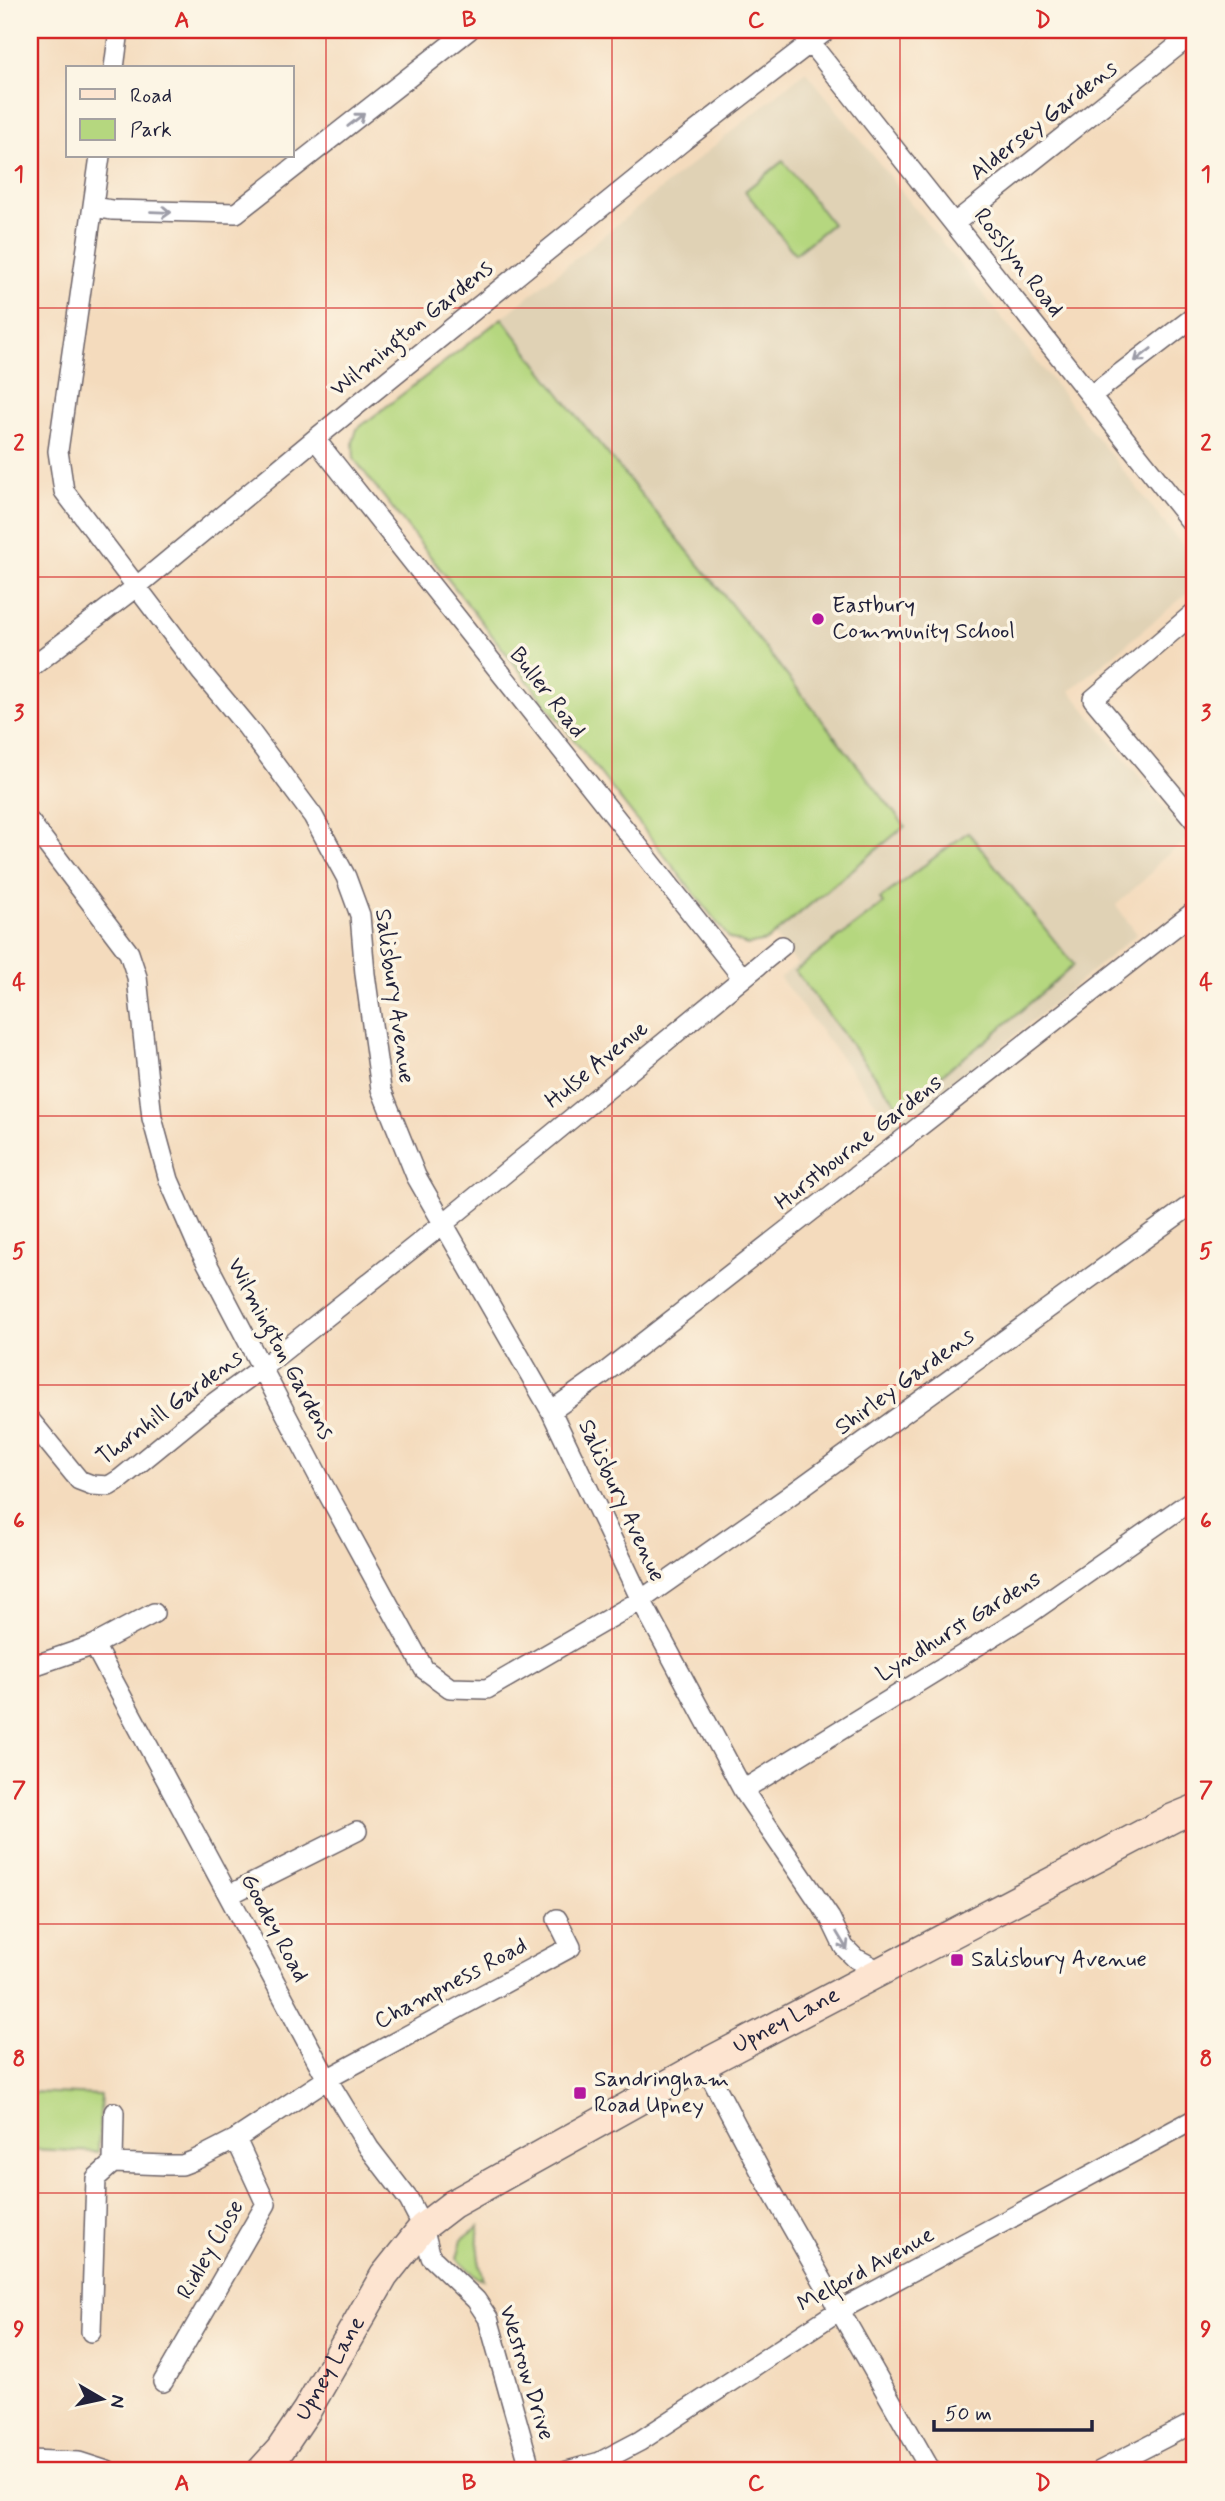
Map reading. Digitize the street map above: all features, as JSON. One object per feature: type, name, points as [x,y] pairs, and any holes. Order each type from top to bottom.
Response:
[{"type":"street","points":[[114,66],[120,30]]},
{"type":"street","points":[[93,207],[112,210],[236,213],[469,30]]},
{"type":"street","name":"Wilmington Gardens","points":[[30,668],[136,587],[314,439],[673,149],[806,36],[827,30]]},
{"type":"street","name":"Aldersey Gardens","points":[[956,222],[1195,32]]},
{"type":"street","name":"Rosslyn Road","points":[[806,36],[1195,527]]},
{"type":"street","name":"Salisbury Avenue","points":[[100,158],[58,451],[64,491],[313,816],[346,877],[360,915],[365,974],[381,1089],[416,1176],[551,1411],[641,1600],[743,1790],[830,1918],[845,1947],[855,1958],[880,1971]]},
{"type":"street","points":[[1092,395],[1195,316]]},
{"type":"street","name":"Buller Road","points":[[314,439],[742,977]]},
{"type":"street","points":[[1195,612],[1093,699],[1195,821]]},
{"type":"street","name":"Wilmington Gardens","points":[[30,822],[129,953],[137,977],[152,1118],[169,1180],[197,1244],[424,1669],[450,1688],[487,1689],[641,1600]]},
{"type":"street","name":"Hurstbourne Gardens","points":[[551,1411],[603,1374],[1195,911]]},
{"type":"street","name":"Hulse Avenue","points":[[444,1223],[782,946]]},
{"type":"street","name":"Shirley Gardens","points":[[641,1600],[785,1500],[1195,1202]]},
{"type":"street","name":"Thornhill Gardens","points":[[30,1420],[79,1480],[92,1485],[109,1486],[444,1223]]},
{"type":"street","name":"Lyndhurst Gardens","points":[[743,1790],[1029,1614],[1195,1498]]},
{"type":"street","points":[[30,1667],[94,1645],[154,1613]]},
{"type":"street","name":"Goodey Road","points":[[94,1645],[327,2079],[369,2148],[409,2200],[423,2227]]},
{"type":"street","name":"Upney Lane","points":[[261,2471],[307,2410],[384,2276],[423,2227],[453,2204],[704,2064],[1173,1818],[1195,1809]]},
{"type":"street","points":[[229,1895],[357,1832]]},
{"type":"street","name":"Champness Road","points":[[327,2079],[571,1947],[556,1919]]},
{"type":"street","points":[[704,2064],[838,2311],[931,2471]]},
{"type":"street","points":[[91,2332],[96,2178],[113,2163],[182,2165],[236,2139],[327,2079]]},
{"type":"street","points":[[113,2163],[114,2112]]},
{"type":"street","name":"Melford Avenue","points":[[567,2471],[600,2462],[640,2441],[838,2311],[1195,2119]]},
{"type":"street","name":"Ridley Close","points":[[163,2382],[266,2204],[236,2139]]},
{"type":"street","name":"Westrow Drive","points":[[423,2227],[431,2257],[477,2300],[488,2318],[531,2471]]},
{"type":"street","points":[[1100,2471],[1195,2422]]},
{"type":"street","points":[[30,2460],[79,2462],[107,2471]]},
{"type":"shaded area","name":"Eastbury Community School","points":[[806,71],[1195,561],[1195,587],[1070,691],[1189,838],[1160,861],[1147,877],[1116,905],[1137,934],[898,1132],[780,978],[797,964],[773,935],[766,941],[747,945],[729,938],[354,459],[353,442],[357,429],[502,318]]},
{"type":"green space","points":[[783,161],[832,224],[795,254],[745,191]]},
{"type":"green space","points":[[502,318],[579,419],[715,584],[905,826],[766,941],[747,945],[729,938],[354,459],[353,442],[357,429]]},
{"type":"green space","points":[[968,832],[1074,965],[987,1040],[899,1107],[795,971],[883,904],[880,899]]},
{"type":"green space","points":[[30,2092],[101,2095],[98,2152],[30,2149]]},
{"type":"green space","points":[[479,2226],[478,2253],[484,2280],[478,2278],[457,2259],[462,2239]]},
{"type":"place","name":"Eastbury Community School","points":[[818,619]]},
{"type":"place","name":"Salisbury Avenue","points":[[957,1960]]},
{"type":"place","name":"Sandringham Road Upney","points":[[580,2093]]}]
